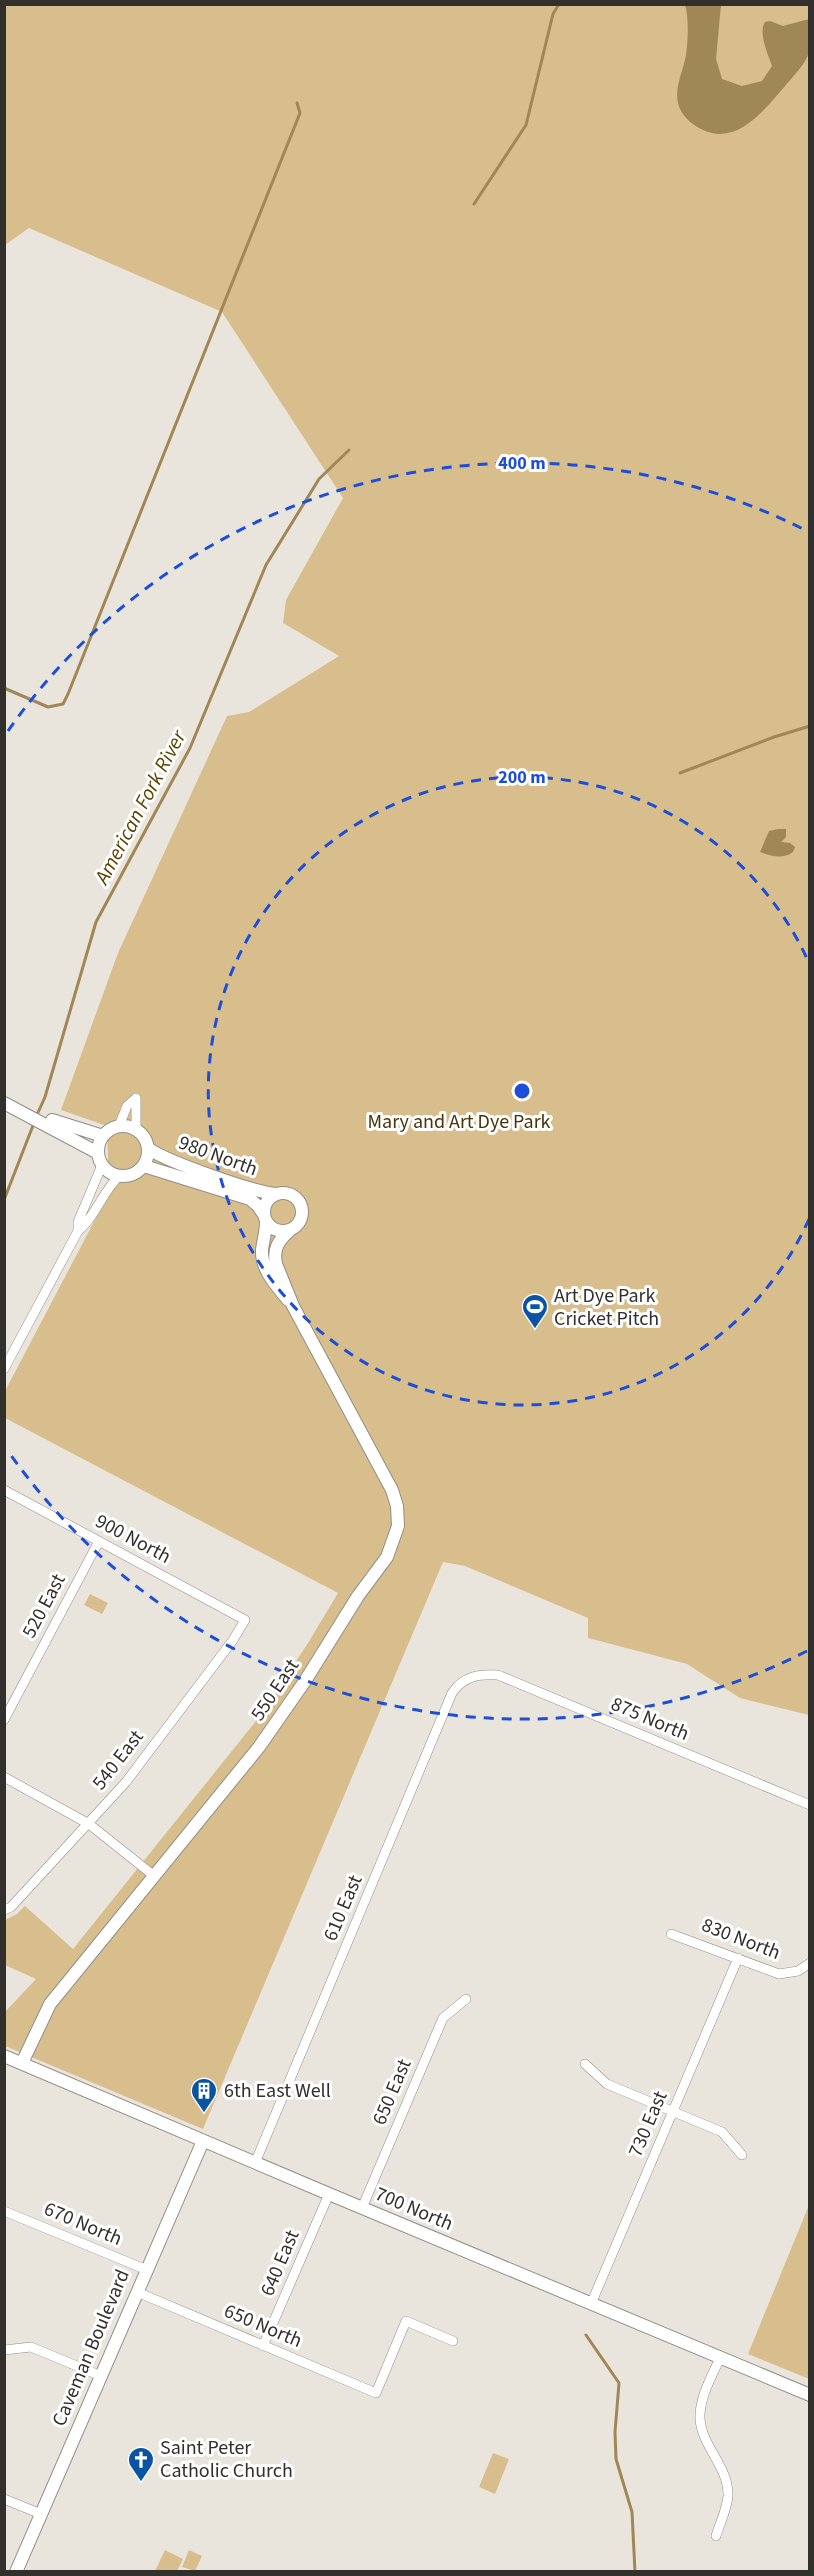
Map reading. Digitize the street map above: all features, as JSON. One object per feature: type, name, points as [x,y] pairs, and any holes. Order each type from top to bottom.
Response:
[{"type":"street","points":[[4,1369],[78,1231],[84,1226],[109,1185],[119,1176],[133,1174],[144,1166],[149,1149],[147,1141],[136,1128],[136,1098],[127,1106],[119,1126],[103,1136],[53,1125]]},
{"type":"street","points":[[4,1102],[53,1125],[100,1159],[119,1176]]},
{"type":"street","points":[[119,1126],[136,1128]]},
{"type":"street","points":[[78,1231],[78,1221],[100,1159],[103,1136]]},
{"type":"street","name":"980 North","points":[[149,1149],[161,1156],[257,1190],[276,1194]]},
{"type":"street","name":"980 North","points":[[144,1166],[250,1199],[265,1218]]},
{"type":"street","points":[[276,1194],[291,1194],[303,1209],[300,1222],[289,1231],[277,1231],[265,1218],[268,1200],[276,1194]]},
{"type":"street","name":"550 East","points":[[22,2063],[50,2004],[153,1875],[243,1769],[275,1726],[358,1596],[387,1557],[397,1534],[397,1506],[386,1476],[292,1306],[265,1267],[262,1249],[265,1218]]},
{"type":"street","name":"550 East","points":[[289,1231],[277,1244],[274,1257],[292,1306]]},
{"type":"street","name":"900 North","points":[[4,1491],[245,1620]]},
{"type":"street","name":"520 East","points":[[4,1720],[99,1541]]},
{"type":"street","name":"540 East","points":[[4,1910],[11,1907],[126,1782],[233,1640],[245,1620]]},
{"type":"street","name":"875 North","points":[[474,1676],[498,1675],[810,1805]]},
{"type":"street","name":"610 East","points":[[255,2163],[452,1693],[464,1680],[474,1676]]},
{"type":"street","points":[[4,1777],[89,1824],[153,1875]]},
{"type":"street","name":"830 North","points":[[671,1934],[779,1974],[798,1971],[810,1963]]},
{"type":"street","name":"730 East","points":[[591,2304],[738,1958]]},
{"type":"street","name":"650 East","points":[[362,2208],[442,2018],[466,1999]]},
{"type":"street","name":"700 North","points":[[4,2056],[810,2395]]},
{"type":"street","points":[[585,2064],[607,2084],[722,2132],[742,2155]]},
{"type":"street","name":"Caveman Boulevard","points":[[16,2571],[203,2140]]},
{"type":"street","name":"640 East","points":[[264,2346],[329,2194]]},
{"type":"street","name":"670 North","points":[[4,2211],[147,2270]]},
{"type":"street","name":"650 North","points":[[137,2292],[376,2393],[406,2321],[453,2341]]},
{"type":"street","points":[[4,2350],[31,2347],[101,2376]]},
{"type":"street","points":[[716,2536],[728,2496],[726,2481],[704,2435],[700,2417],[704,2396],[720,2358]]},
{"type":"street","points":[[4,2499],[41,2514]]},
{"type":"green space","name":"Mary and Art Dye Park","points":[[5,5],[809,5],[809,1715],[740,1698],[687,1664],[588,1638],[588,1618],[465,1566],[443,1562],[203,2129],[5,2046],[4,2013],[36,1979],[5,1965],[5,1920],[17,1914],[25,1906],[73,1949],[260,1716],[338,1593],[5,1418],[4,1393],[109,1193],[107,1126],[61,1110],[118,953],[227,716],[249,712],[339,656],[283,623],[286,600],[343,498],[222,312],[29,228],[5,245]]},
{"type":"green space","points":[[90,1594],[108,1603],[102,1614],[84,1605]]},
{"type":"green space","points":[[809,2205],[809,2379],[748,2354]]},
{"type":"green space","points":[[493,2453],[509,2459],[495,2494],[479,2487]]},
{"type":"green space","points":[[165,2550],[183,2559],[177,2571],[155,2571]]},
{"type":"green space","points":[[189,2550],[202,2556],[195,2571],[182,2567]]},
{"type":"shaded area","points":[[685,5],[721,5],[716,59],[722,79],[742,86],[762,81],[772,66],[763,38],[765,22],[770,21],[783,26],[809,19],[810,44],[805,61],[769,105],[750,123],[739,129],[716,134],[703,130],[684,116],[680,109],[677,96],[688,37]]},
{"type":"shaded area","points":[[786,829],[786,837],[781,842],[790,843],[795,847],[793,852],[781,857],[760,852],[769,831]]},
{"type":"waterway","name":"American Fork River","points":[[474,204],[526,125],[553,14],[559,4]]},
{"type":"waterway","points":[[4,688],[48,707],[63,704],[300,113],[297,103]]},
{"type":"waterway","name":"American Fork River","points":[[36,1117],[45,1097],[96,922],[190,748],[266,565],[319,479],[349,450]]},
{"type":"waterway","points":[[680,773],[774,737],[810,726]]},
{"type":"waterway","name":"American Fork River","points":[[4,1200],[34,1123]]},
{"type":"waterway","points":[[586,2335],[619,2383],[615,2432],[616,2459],[632,2512],[635,2572]]},
{"type":"place","name":"Art Dye Park Cricket Pitch","points":[[535,1330]]},
{"type":"place","name":"6th East Well","points":[[204,2114]]},
{"type":"place","name":"Saint Peter Catholic Church","points":[[141,2483]]}]
